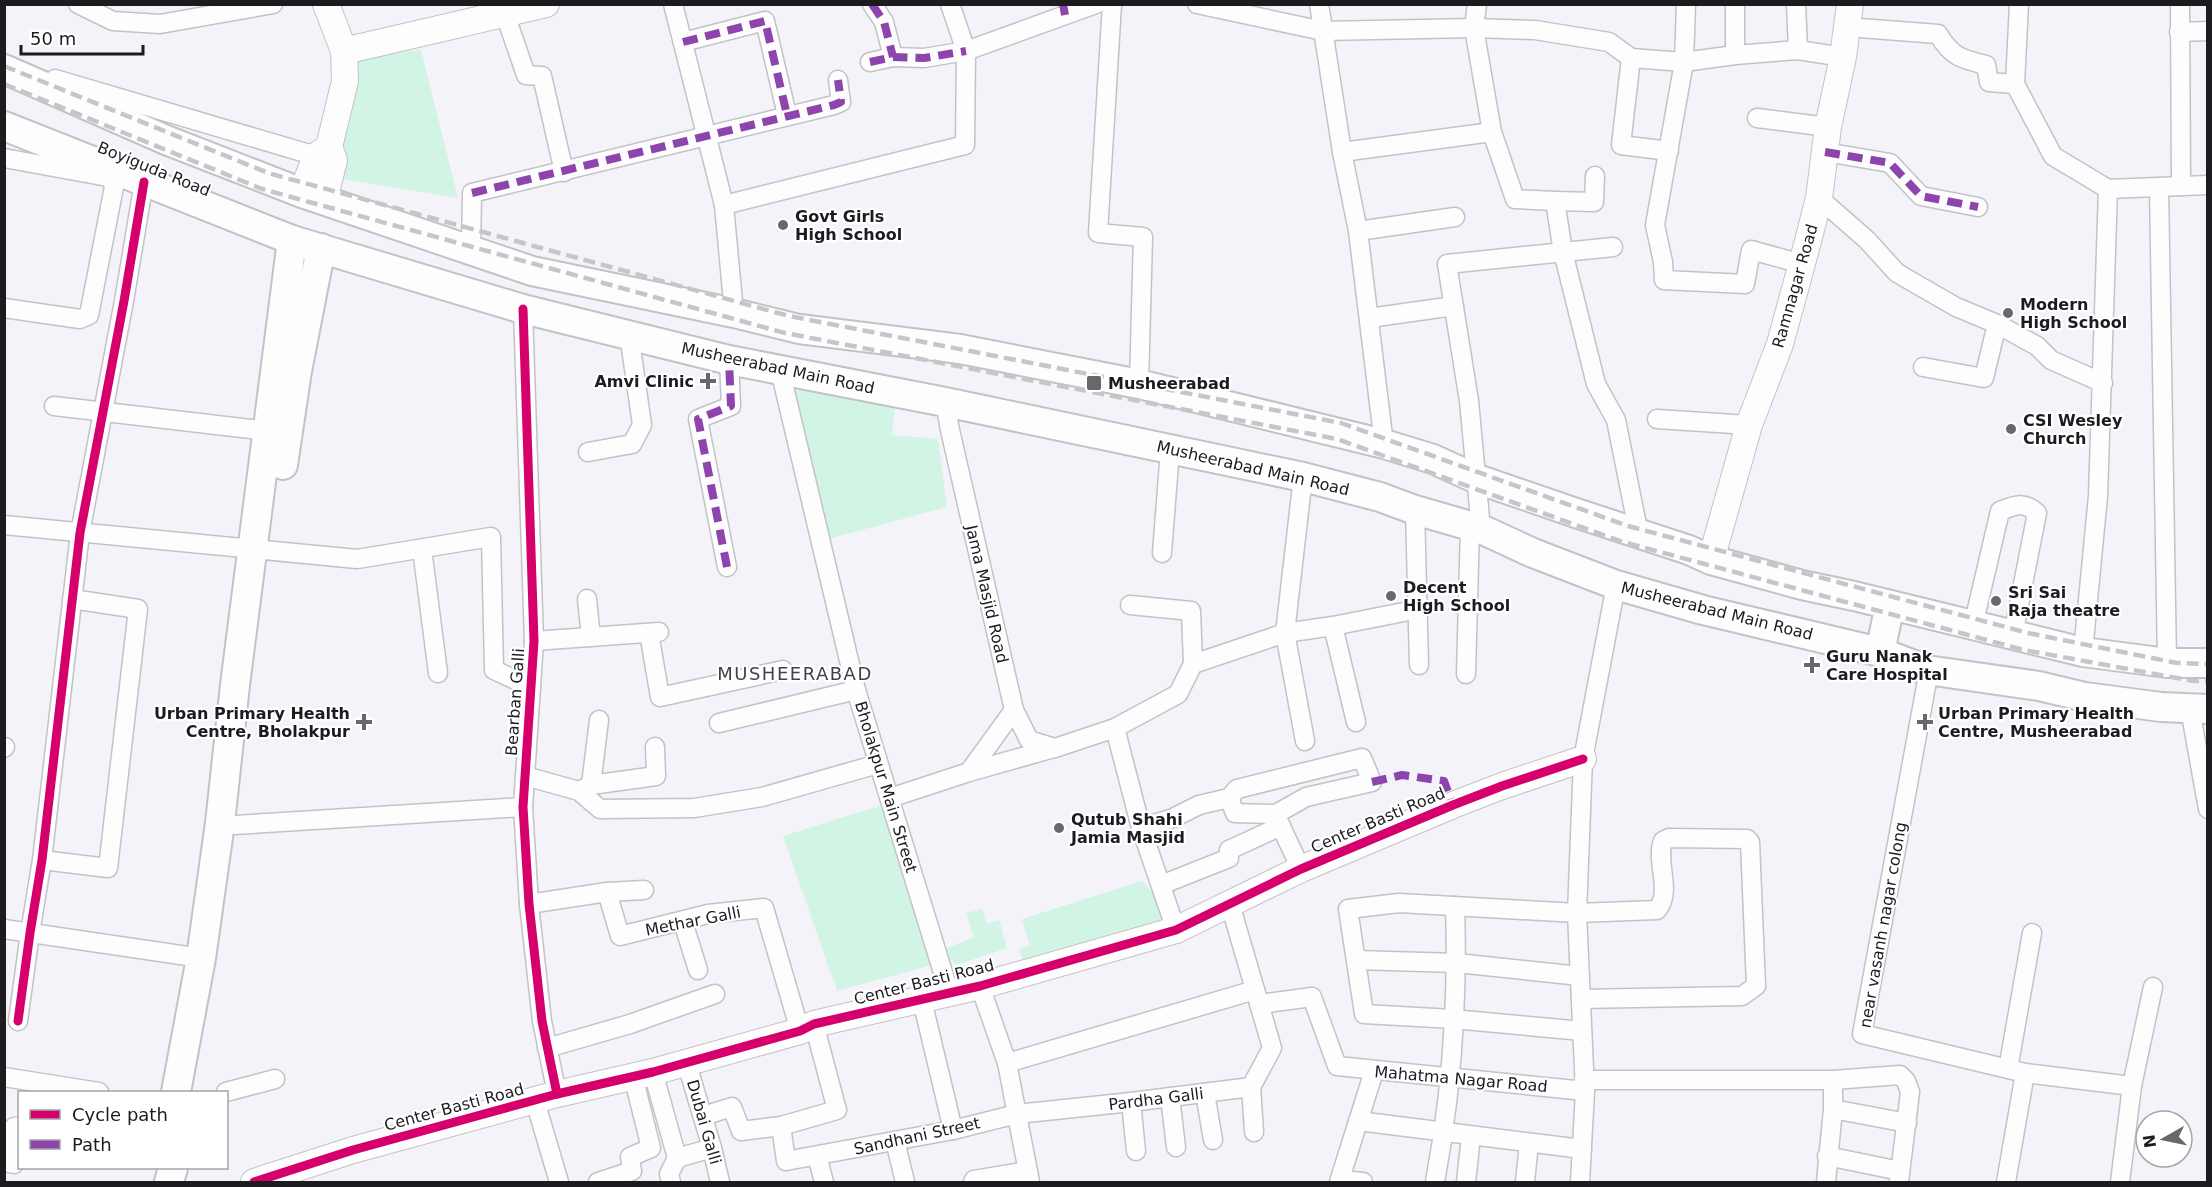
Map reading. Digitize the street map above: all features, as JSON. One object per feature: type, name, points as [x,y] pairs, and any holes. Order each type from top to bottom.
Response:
[{"type":"main road","name":"Boyiguda Road","points":[[4,69],[166,140],[313,196]]},
{"type":"main road","name":"Boyiguda Road","points":[[4,126],[42,153],[144,182],[292,240]]},
{"type":"main road","points":[[313,196],[532,271],[734,313],[799,329],[960,349],[1139,384],[1384,444],[1433,459],[1477,479],[1689,550],[1711,560],[1802,585],[2083,652],[2167,663],[2208,663]]},
{"type":"main road","points":[[424,279],[435,239]]},
{"type":"main road","points":[[189,1091],[216,961],[235,825],[250,687],[268,431],[292,240]]},
{"type":"main road","name":"Musheerabad Main Road","points":[[292,240],[523,309],[729,360],[945,402],[1304,477],[1380,497],[1415,510],[1475,527],[1533,553],[1617,585],[1703,610],[1880,652],[1929,670],[2039,686],[2085,697],[2199,709]]},
{"type":"main road","points":[[176,1091],[201,958],[220,823],[235,685],[321,248]]},
{"type":"main road","points":[[578,322],[589,284]]},
{"type":"main road","points":[[621,332],[622,291]]},
{"type":"main road","points":[[1880,652],[1890,605]]},
{"type":"street","points":[[78,4],[113,21],[160,24],[273,4]]},
{"type":"street","points":[[313,196],[323,152],[345,81],[344,51],[327,4]]},
{"type":"street","points":[[344,51],[546,4]]},
{"type":"street","points":[[674,4],[723,205],[734,313]]},
{"type":"street","points":[[872,4],[884,22],[892,57]]},
{"type":"street","points":[[723,205],[965,145],[966,51],[950,4]]},
{"type":"street","points":[[870,62],[892,57],[924,58],[966,51],[1064,10],[1096,4]]},
{"type":"street","points":[[1112,4],[1098,233],[1143,237],[1139,384]]},
{"type":"street","points":[[1197,4],[1323,31],[1474,28],[1535,30],[1609,42],[1631,58],[1684,62],[1735,55],[1798,51],[1843,57]]},
{"type":"street","points":[[1319,4],[1342,152],[1358,231],[1384,444]]},
{"type":"street","points":[[1477,4],[1474,28],[1492,132],[1515,199],[1594,202],[1594,176]]},
{"type":"street","points":[[1686,4],[1684,62],[1655,225],[1663,262],[1664,280],[1744,284],[1751,250],[1802,264]]},
{"type":"street","points":[[1735,4],[1735,55]]},
{"type":"street","points":[[1796,4],[1798,51]]},
{"type":"street","points":[[2019,4],[2015,84],[2053,156],[2108,189],[2208,185]]},
{"type":"street","points":[[2180,4],[2181,186]]},
{"type":"street","points":[[505,14],[526,75],[542,76],[564,172]]},
{"type":"street","points":[[1849,16],[1938,34],[1944,45],[1958,58],[1986,65],[1989,82],[2015,84]]},
{"type":"street","name":"Ramnagar Road","points":[[1711,560],[1749,425],[1780,344],[1819,198],[1828,127],[1849,16]]},
{"type":"street","points":[[683,42],[765,21],[787,116]]},
{"type":"street","points":[[2179,32],[2208,31]]},
{"type":"street","points":[[1631,58],[1621,145],[1669,151]]},
{"type":"street","points":[[4,64],[323,152]]},
{"type":"street","points":[[471,249],[472,193],[834,105],[841,102],[838,80]]},
{"type":"street","points":[[1757,118],[1828,127]]},
{"type":"street","points":[[1342,152],[1492,132]]},
{"type":"street","points":[[1825,152],[1890,163],[1921,196],[1978,207]]},
{"type":"street","points":[[4,158],[42,153],[108,177],[114,187],[93,306],[89,315],[80,319],[4,308]]},
{"type":"street","points":[[18,1021],[42,860],[80,533],[144,182]]},
{"type":"street","points":[[2159,188],[2167,663]]},
{"type":"street","points":[[2083,652],[2098,496],[2108,189]]},
{"type":"street","points":[[1819,198],[1867,240],[1897,273],[1956,307],[1996,324],[2037,346],[2051,360],[2103,383]]},
{"type":"street","points":[[1555,201],[1563,252],[1596,384],[1616,420],[1640,535]]},
{"type":"street","points":[[1358,231],[1455,217]]},
{"type":"street","points":[[1466,674],[1477,479],[1469,401],[1447,264],[1613,247]]},
{"type":"street","points":[[1369,318],[1454,306]]},
{"type":"street","name":"Bearban Galli","points":[[523,309],[534,641],[523,807],[528,904],[547,1048],[546,1097],[559,1182]]},
{"type":"street","points":[[1923,367],[1984,378],[1996,324]]},
{"type":"street","points":[[588,452],[632,444],[642,425],[621,332]]},
{"type":"street","points":[[727,567],[698,419],[731,405],[729,360]]},
{"type":"street","name":"Bholakpur Main Street","points":[[780,370],[856,690],[949,992]]},
{"type":"street","name":"Jama Masjid Road","points":[[945,402],[1014,710],[1029,740],[1055,748]]},
{"type":"street","points":[[54,406],[268,431]]},
{"type":"street","points":[[1657,419],[1749,425]]},
{"type":"street","points":[[1162,553],[1170,450]]},
{"type":"street","points":[[1304,477],[1285,633],[1305,741]]},
{"type":"street","points":[[1973,626],[2000,511],[2015,505],[2025,505],[2037,513],[2013,635]]},
{"type":"street","points":[[1415,510],[1419,665]]},
{"type":"street","points":[[4,525],[357,559],[491,537],[494,670],[531,687]]},
{"type":"street","points":[[422,549],[438,674]]},
{"type":"street","points":[[1580,1182],[1585,1086],[1577,913],[1583,759],[1617,585]]},
{"type":"street","points":[[42,860],[108,868],[138,609],[72,599]]},
{"type":"street","points":[[587,599],[591,637]]},
{"type":"street","points":[[890,798],[1115,728],[1178,694],[1192,664],[1191,611],[1130,604]]},
{"type":"street","points":[[1192,664],[1285,633],[1333,627],[1419,609]]},
{"type":"street","points":[[1333,627],[1356,722]]},
{"type":"street","points":[[534,641],[654,633],[660,697],[783,670]]},
{"type":"street","name":"near vasanh nagar colong","points":[[1929,670],[1862,1034],[2016,1071]]},
{"type":"street","points":[[719,723],[856,690]]},
{"type":"street","points":[[2199,709],[2208,809]]},
{"type":"street","points":[[969,772],[1014,710]]},
{"type":"street","points":[[598,720],[585,788],[600,809],[694,808],[762,797],[878,764]]},
{"type":"street","points":[[1115,728],[1141,828],[1176,930]]},
{"type":"street","points":[[525,776],[585,788],[656,776],[656,747]]},
{"type":"street","points":[[1141,828],[1173,818],[1199,805],[1229,798],[1237,789],[1362,758],[1372,782],[1306,797],[1279,820],[1229,850],[1229,858],[1161,885]]},
{"type":"street","name":"Center Basti Road","points":[[254,1182],[354,1150],[546,1097],[643,1074],[807,1027],[980,986],[1176,930],[1301,869],[1502,786],[1583,759]]},
{"type":"street","points":[[1300,773],[1306,797]]},
{"type":"street","points":[[1229,798],[1235,813],[1279,820]]},
{"type":"street","points":[[235,825],[523,807]]},
{"type":"street","points":[[1279,820],[1301,869]]},
{"type":"street","points":[[1581,999],[1742,996],[1749,993],[1756,986],[1750,842],[1747,839],[1669,838],[1664,841],[1660,848],[1663,904],[1657,910],[1577,913],[1399,903],[1348,909],[1364,1014],[1453,1019],[1582,1031]]},
{"type":"street","points":[[528,904],[607,892],[644,890]]},
{"type":"street","name":"Methar Galli","points":[[607,892],[620,936],[708,914],[764,908],[807,1027]]},
{"type":"street","points":[[1230,904],[1272,1048],[1251,1087],[1254,1132]]},
{"type":"street","points":[[1435,1182],[1444,1133],[1450,1077],[1457,963],[1455,906]]},
{"type":"street","points":[[683,922],[698,970]]},
{"type":"street","points":[[4,929],[201,958]]},
{"type":"street","points":[[2006,1182],[2032,933]]},
{"type":"street","points":[[1356,960],[1457,963],[1580,976]]},
{"type":"street","points":[[973,1182],[974,1180],[1029,1177],[1007,1064],[980,986]]},
{"type":"street","points":[[2120,1182],[2132,1086],[2153,987]]},
{"type":"street","points":[[547,1048],[630,1024],[715,994]]},
{"type":"street","points":[[1007,1064],[1257,997]]},
{"type":"street","name":"Mahatma Nagar Road","points":[[1257,997],[1312,997],[1337,1066],[1374,1071],[1585,1086],[1833,1080],[1900,1075],[1906,1081],[1910,1092],[1907,1123]]},
{"type":"street","points":[[922,1000],[954,1130]]},
{"type":"street","points":[[703,1116],[732,1107],[741,1131],[781,1126],[837,1110],[807,1027]]},
{"type":"street","name":"Dubai Galli","points":[[686,1061],[720,1182]]},
{"type":"street","points":[[1363,1182],[1340,1181],[1374,1071]]},
{"type":"street","points":[[2016,1071],[2132,1086]]},
{"type":"street","points":[[643,1074],[677,1158]]},
{"type":"street","points":[[598,1182],[632,1171],[630,1157],[651,1148],[643,1074]]},
{"type":"street","points":[[4,1077],[72,1090]]},
{"type":"street","points":[[228,1091],[274,1079]]},
{"type":"street","points":[[1826,1182],[1833,1109],[1833,1080]]},
{"type":"street","name":"Pardha Galli","points":[[1017,1114],[1251,1087]]},
{"type":"street","points":[[1205,1093],[1213,1140]]},
{"type":"street","points":[[1170,1097],[1176,1147]]},
{"type":"street","points":[[1131,1102],[1136,1151]]},
{"type":"street","points":[[1827,1156],[1899,1176],[1907,1123],[1833,1109]]},
{"type":"street","name":"Sandhani Street","points":[[781,1126],[786,1161],[954,1130],[1017,1114]]},
{"type":"street","points":[[1358,1121],[1582,1149]]},
{"type":"street","points":[[4,1162],[14,1164],[14,1127],[18,1126]]},
{"type":"street","points":[[1466,1182],[1472,1136]]},
{"type":"street","points":[[895,1141],[905,1182]]},
{"type":"street","points":[[1525,1182],[1529,1143]]},
{"type":"street","points":[[671,1182],[669,1174],[677,1158],[712,1148]]},
{"type":"street","points":[[817,1156],[824,1182]]},
{"type":"green space","points":[[421,50],[458,198],[335,178],[356,56]]},
{"type":"green space","points":[[796,371],[897,386],[892,435],[938,439],[947,507],[828,539],[789,388]]},
{"type":"green space","points":[[882,805],[932,965],[837,991],[783,836]]},
{"type":"green space","points":[[1142,881],[1159,900],[1165,921],[1025,970],[1019,948],[1030,946],[1022,919]]},
{"type":"green space","points":[[982,909],[987,924],[999,920],[1007,948],[956,965],[943,950],[974,937],[966,913]]},
{"type":"railway","points":[[4,66],[268,173],[789,316],[1341,423],[1628,526],[2028,633],[2177,663],[2208,664]]},
{"type":"railway","points":[[4,84],[262,189],[785,333],[1337,439],[1623,542],[2024,650],[2193,681],[2208,681]]},
{"type":"marked path","points":[[872,4],[884,22],[893,57]]},
{"type":"marked path","points":[[1063,4],[1065,15]]},
{"type":"marked path","points":[[683,42],[765,21],[787,115]]},
{"type":"marked path","points":[[870,62],[893,57],[924,58],[966,51]]},
{"type":"marked path","points":[[472,193],[834,105],[841,102],[838,80]]},
{"type":"marked path","points":[[1825,152],[1890,163],[1921,196],[1978,207]]},
{"type":"marked path","points":[[727,567],[698,419],[731,406],[729,360]]},
{"type":"marked path","points":[[1372,782],[1402,775],[1444,781],[1453,805]]},
{"type":"cycle path","points":[[18,1021],[42,860],[80,533],[144,182]]},
{"type":"cycle path","points":[[523,309],[534,641],[523,807],[529,904],[542,1021],[557,1094]]},
{"type":"cycle path","points":[[254,1182],[353,1150],[557,1094],[653,1072],[800,1031],[814,1024],[980,986],[1176,930],[1301,869],[1453,805],[1583,759]]},
{"type":"place","name":"Govt Girls High School","points":[[783,225]]},
{"type":"place","name":"Modern High School","points":[[2008,313]]},
{"type":"place","name":"Amvi Clinic","points":[[708,381]]},
{"type":"place","name":"Musheerabad","points":[[1094,383]]},
{"type":"place","name":"CSI Wesley Church","points":[[2011,429]]},
{"type":"place","name":"Decent High School","points":[[1391,596]]},
{"type":"place","name":"Sri Sai Raja theatre","points":[[1996,601]]},
{"type":"place","name":"Guru Nanak Care Hospital","points":[[1812,665]]},
{"type":"place","name":"Urban Primary Health Centre, Bholakpur","points":[[364,722]]},
{"type":"place","name":"Urban Primary Health Centre, Musheerabad","points":[[1925,722]]},
{"type":"place","name":"Qutub Shahi Jamia Masjid","points":[[1059,828]]},
{"type":"district","name":"MUSHEERABAD","points":[[795,673]]}]
